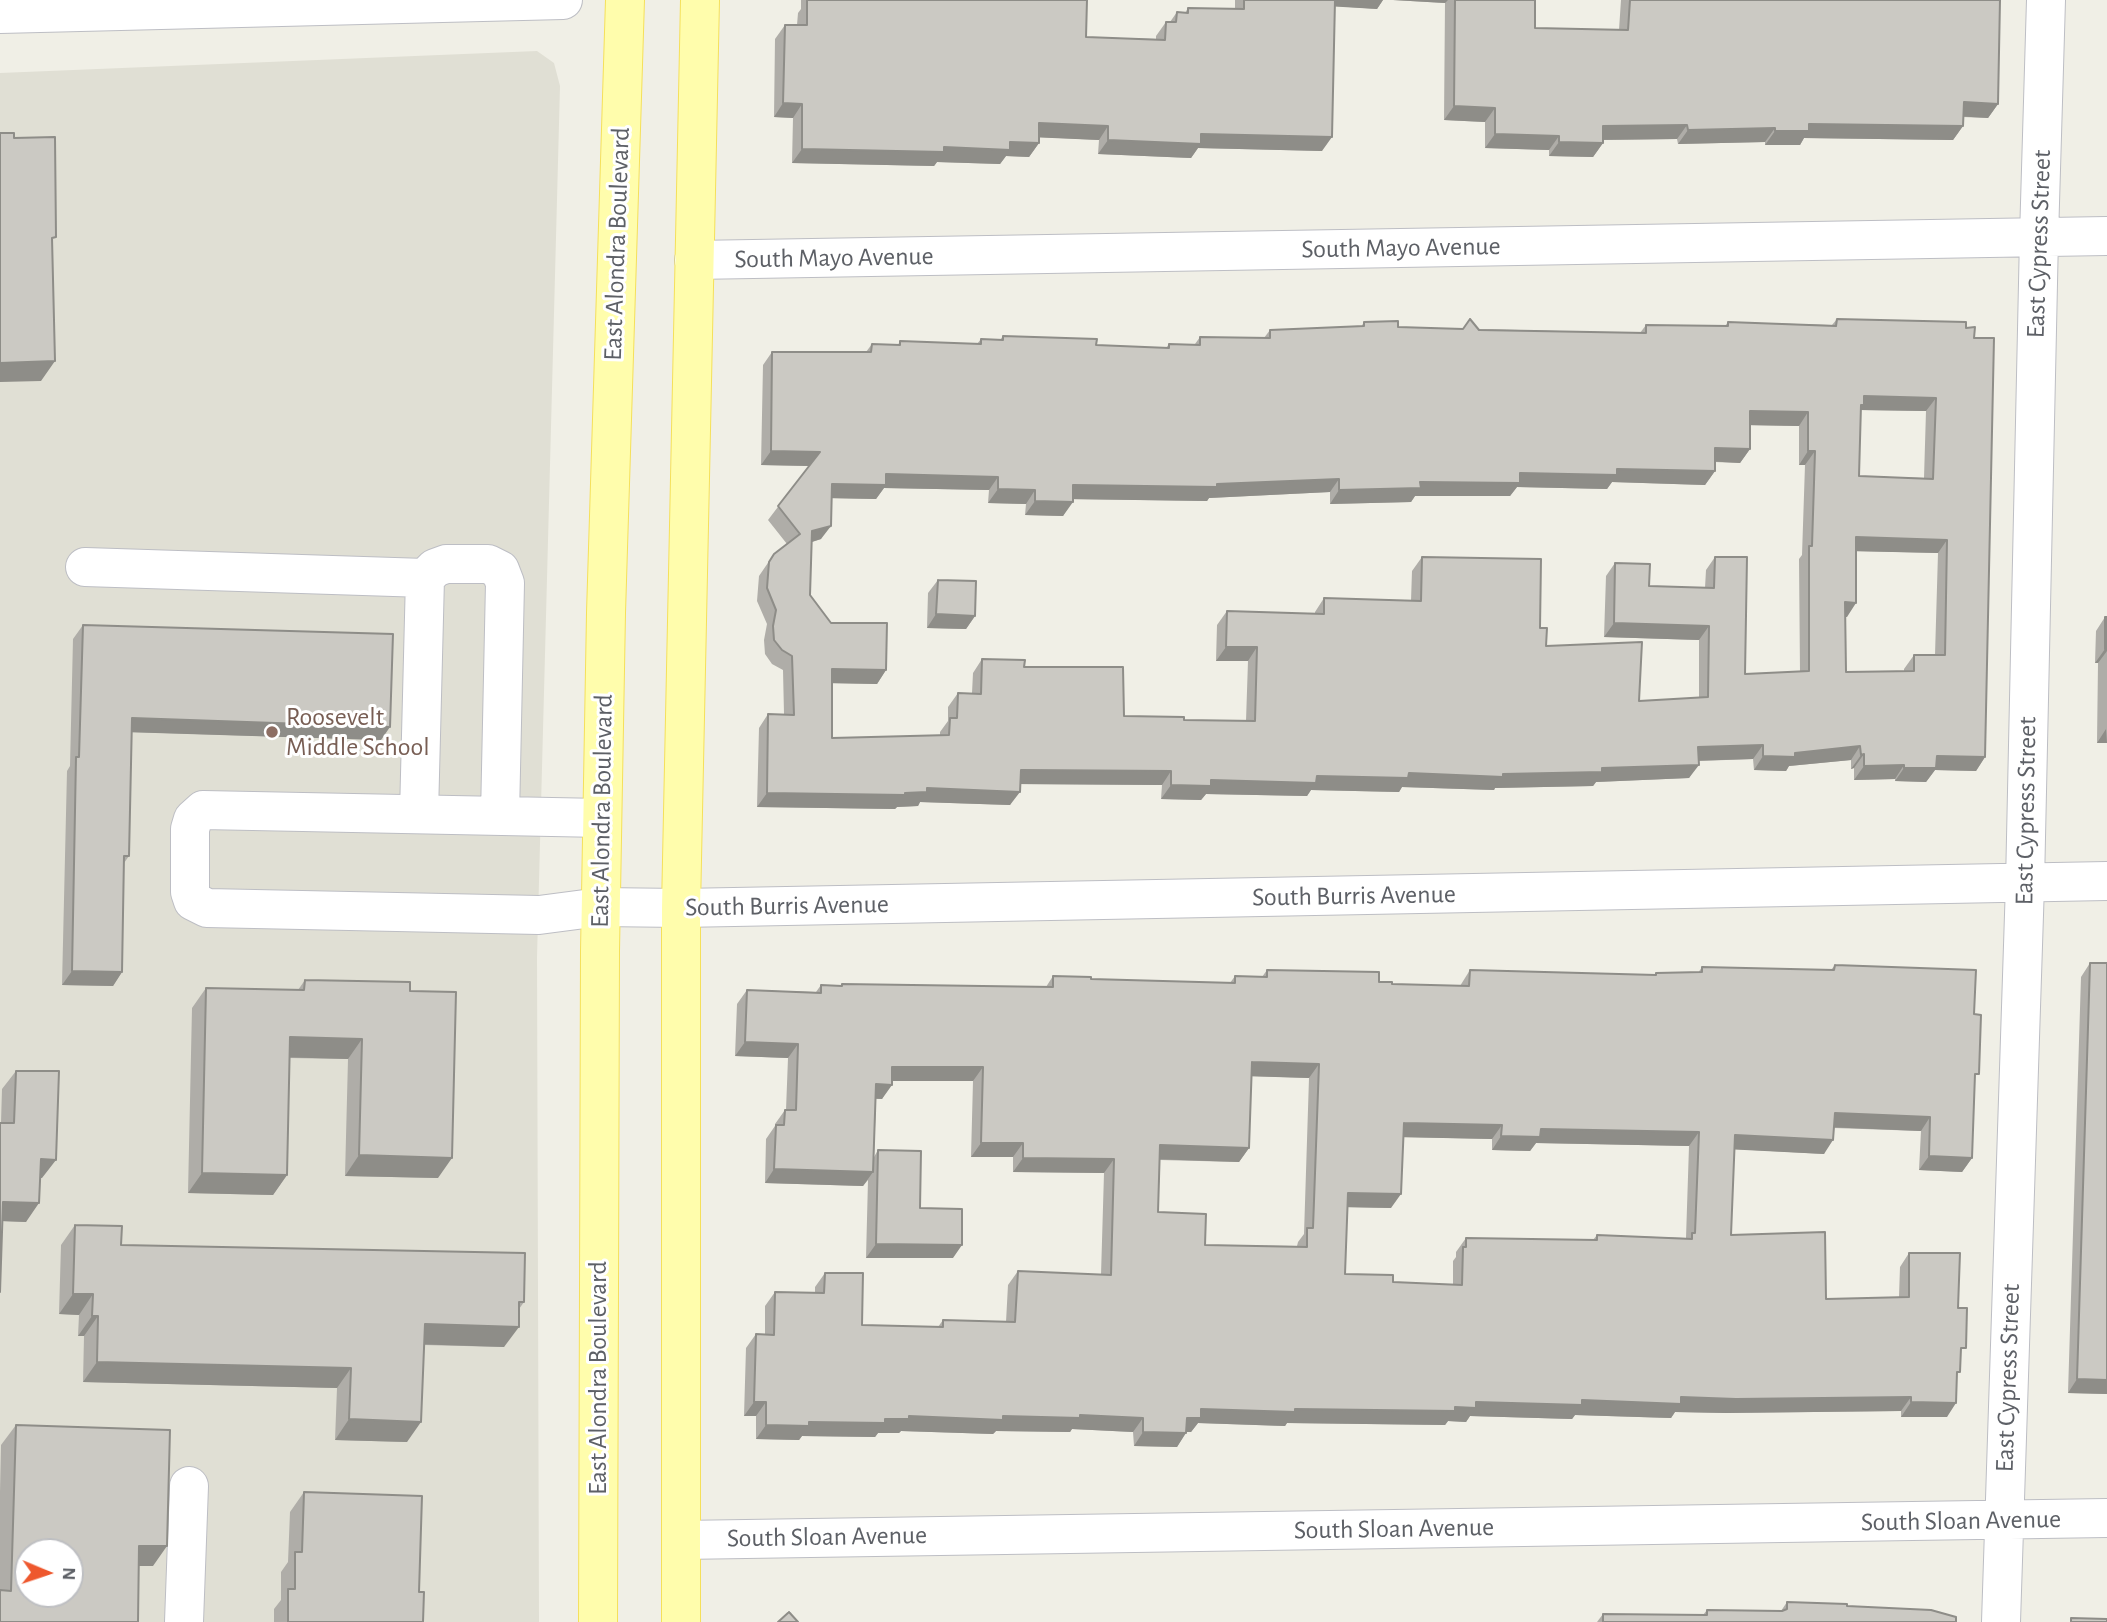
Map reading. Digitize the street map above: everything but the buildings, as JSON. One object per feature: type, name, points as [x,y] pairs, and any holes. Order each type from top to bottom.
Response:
[{"type":"main road","name":"East Alondra Boulevard","points":[[598,1622],[600,907],[606,613],[625,0]]},
{"type":"main road","points":[[681,1622],[681,908],[700,0]]},
{"type":"street","points":[[0,14],[562,0]]},
{"type":"street","name":"East Cypress Street","points":[[2001,1622],[2025,884],[2046,0]]},
{"type":"street","name":"South Mayo Avenue","points":[[694,260],[2107,236]]},
{"type":"street","points":[[500,816],[505,583],[500,570],[488,564],[446,564],[435,568],[425,578],[419,814],[500,816],[602,818]]},
{"type":"street","points":[[85,567],[425,578]]},
{"type":"street","name":"South Burris Avenue","points":[[419,814],[203,810],[193,819],[190,829],[190,892],[193,901],[207,908],[539,915],[600,907],[681,908],[2107,881]]},
{"type":"street","points":[[184,1622],[189,1486]]},
{"type":"street","name":"South Sloan Avenue","points":[[681,1539],[2107,1518]]},
{"type":"shaded area","name":"Roosevelt Middle School","points":[[537,51],[554,63],[560,86],[537,957],[539,1622],[0,1622],[0,73]]},
{"type":"place","name":"Roosevelt Middle School","points":[[272,732]]}]
